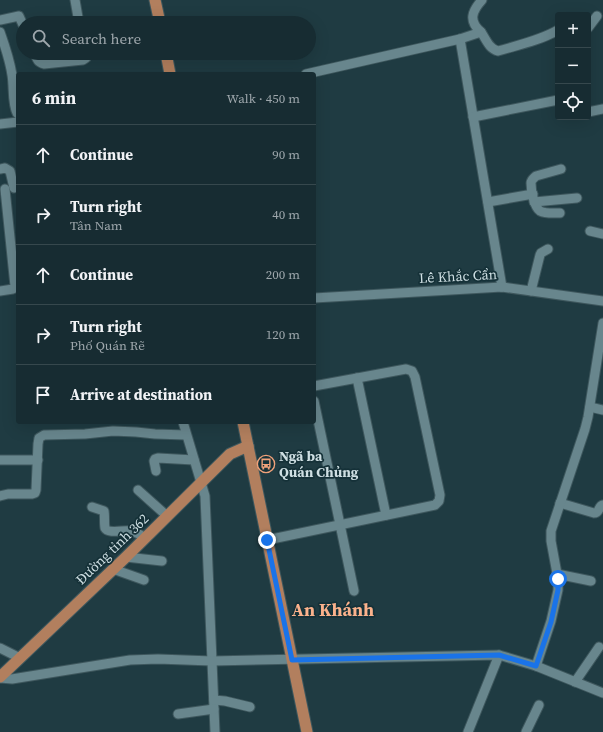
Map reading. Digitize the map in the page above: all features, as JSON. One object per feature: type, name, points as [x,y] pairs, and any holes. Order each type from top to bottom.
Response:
[{"type":"main road","points":[[155,0],[158,16]]},
{"type":"main road","points":[[167,60],[170,72]]},
{"type":"main road","points":[[243,424],[307,732]]},
{"type":"main road","name":"Đường tỉnh 362","points":[[1,676],[126,557],[230,454],[248,446]]},
{"type":"street","points":[[74,0],[77,16]]},
{"type":"street","points":[[482,0],[476,6],[473,15],[473,22],[475,27],[482,32],[494,50],[498,51],[538,40],[555,32]]},
{"type":"street","points":[[591,24],[597,16]]},
{"type":"street","points":[[0,20],[16,17]]},
{"type":"street","points":[[0,32],[10,64],[14,108],[16,111]]},
{"type":"street","points":[[315,72],[460,39],[482,32]]},
{"type":"street","points":[[460,39],[502,287]]},
{"type":"street","points":[[37,60],[44,64],[83,60]]},
{"type":"street","points":[[473,117],[555,101]]},
{"type":"street","points":[[591,111],[603,109]]},
{"type":"street","points":[[0,124],[16,122]]},
{"type":"street","points":[[0,169],[5,168],[10,171],[9,189],[15,286],[13,290],[0,292]]},
{"type":"street","points":[[560,213],[541,211],[537,207],[533,198],[531,183],[533,178],[536,176],[561,169]]},
{"type":"street","points":[[488,202],[533,198],[577,198]]},
{"type":"street","points":[[590,231],[603,234]]},
{"type":"street","points":[[531,291],[540,255],[548,249]]},
{"type":"street","name":"Lê Khắc Cẩn","points":[[316,298],[502,287],[603,301]]},
{"type":"street","points":[[536,666],[551,622],[559,585],[550,536],[585,429],[590,407],[603,323]]},
{"type":"street","points":[[267,540],[435,505],[439,501],[440,495],[415,377],[412,372],[406,369],[316,386]]},
{"type":"street","points":[[357,378],[386,514]]},
{"type":"street","points":[[590,407],[603,410]]},
{"type":"street","points":[[316,410],[354,591]]},
{"type":"street","points":[[183,424],[205,496],[215,732]]},
{"type":"street","points":[[0,496],[8,494],[32,494],[35,492],[39,438],[44,435],[85,434],[113,431],[186,435]]},
{"type":"street","points":[[156,471],[154,461],[158,458],[194,460]]},
{"type":"street","points":[[0,460],[38,460]]},
{"type":"street","points":[[138,490],[167,516]]},
{"type":"street","points":[[560,503],[594,513],[596,513],[600,506],[603,505]]},
{"type":"street","points":[[92,507],[104,511],[105,528],[107,530],[130,531],[145,538]]},
{"type":"street","points":[[126,557],[162,561]]},
{"type":"street","points":[[113,569],[144,580]]},
{"type":"street","points":[[557,574],[590,581]]},
{"type":"street","points":[[575,682],[599,647]]},
{"type":"street","points":[[0,648],[20,658]]},
{"type":"street","points":[[1,676],[12,679],[130,660],[292,660],[499,655],[536,666],[603,693]]},
{"type":"street","points":[[468,732],[499,655]]},
{"type":"street","points":[[178,714],[214,705],[226,700],[250,707]]},
{"type":"street","points":[[526,732],[539,705]]},
{"type":"place","name":"Ngã ba Quán Chủng","points":[[266,464]]},
{"type":"district","name":"An Khánh","points":[[333,610]]},
{"type":"route","points":[[267,540],[292,660],[499,655],[536,666],[551,622],[559,585],[558,579]]}]
